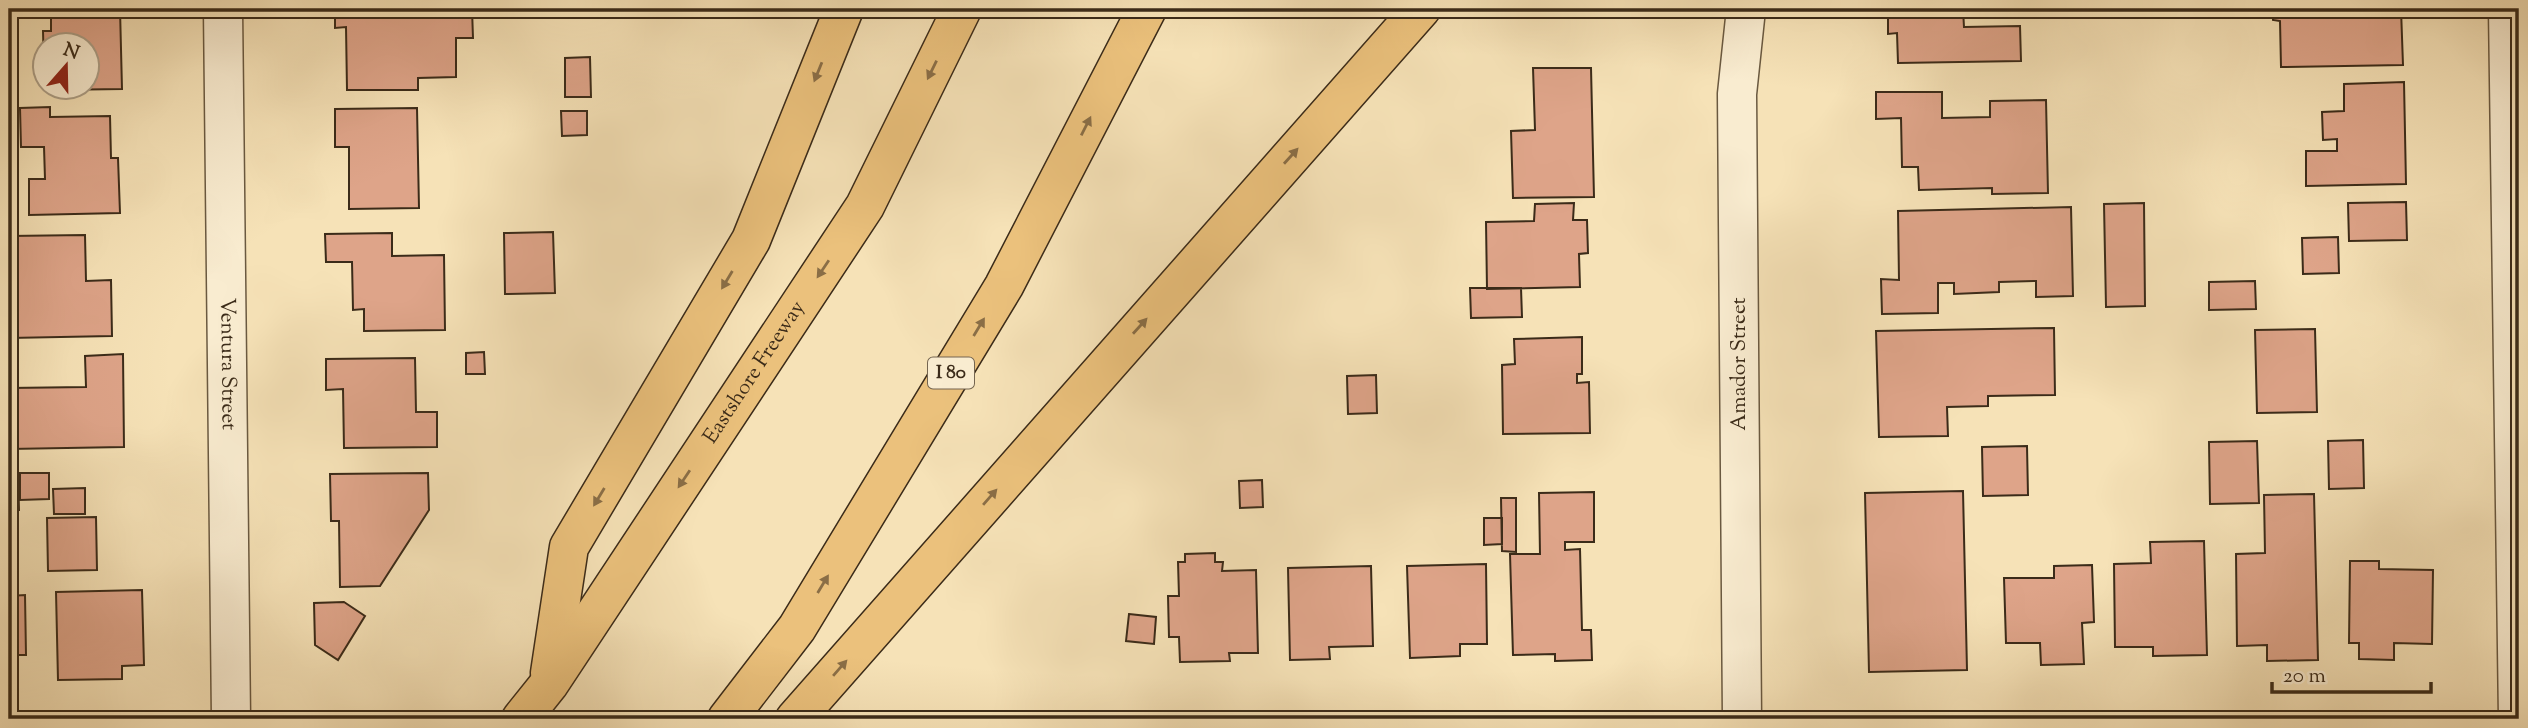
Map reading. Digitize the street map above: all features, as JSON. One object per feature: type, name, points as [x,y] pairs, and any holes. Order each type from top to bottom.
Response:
[{"type":"highway","points":[[549,684],[569,547],[751,240],[844,9]]},
{"type":"highway","name":"Eastshore Freeway","points":[[521,719],[549,684],[865,205],[962,9]]},
{"type":"highway","name":"I 80","points":[[727,719],[797,628],[997,298],[1147,9]]},
{"type":"highway","points":[[795,719],[1421,9]]},
{"type":"street","name":"Ventura Street","points":[[223,9],[232,719]]},
{"type":"street","name":"Amador Street","points":[[1742,719],[1737,94],[1746,9]]},
{"type":"street","points":[[2508,9],[2518,719]]},
{"type":"building","points":[[51,9],[120,9],[122,89],[102,89],[102,32],[43,32],[51,31]]},
{"type":"building","points":[[335,9],[472,9],[473,38],[456,38],[456,77],[418,78],[418,90],[347,90],[346,27],[335,28]]},
{"type":"building","points":[[1888,9],[1963,9],[1964,27],[2020,26],[2021,61],[1898,63],[1897,33],[1888,34]]},
{"type":"building","points":[[2273,9],[2401,9],[2403,65],[2281,67],[2280,21],[2273,20]]},
{"type":"building","points":[[590,57],[591,97],[565,97],[565,58]]},
{"type":"building","points":[[1533,68],[1591,68],[1594,197],[1513,198],[1511,131],[1535,130]]},
{"type":"building","points":[[2404,82],[2406,184],[2306,186],[2306,151],[2337,151],[2337,139],[2323,140],[2322,112],[2344,111],[2344,84]]},
{"type":"building","points":[[1876,92],[1942,92],[1942,118],[1990,117],[1990,101],[2046,100],[2048,193],[1992,194],[1992,188],[1919,190],[1918,167],[1902,167],[1901,118],[1876,119]]},
{"type":"building","points":[[50,107],[50,117],[110,116],[111,158],[118,158],[120,213],[29,215],[29,179],[45,179],[44,147],[21,147],[20,108]]},
{"type":"building","points":[[417,108],[419,208],[349,209],[349,147],[335,147],[335,109]]},
{"type":"building","points":[[561,111],[587,111],[587,135],[562,136]]},
{"type":"building","points":[[2406,202],[2407,240],[2349,241],[2348,203]]},
{"type":"building","points":[[1574,203],[1573,220],[1587,220],[1588,253],[1579,254],[1580,287],[1487,289],[1486,222],[1534,221],[1535,204]]},
{"type":"building","points":[[2144,203],[2145,306],[2106,307],[2104,204]]},
{"type":"building","points":[[2071,207],[2073,296],[2036,297],[2036,281],[1999,282],[1999,292],[1954,294],[1954,283],[1938,283],[1938,313],[1882,314],[1881,279],[1899,280],[1898,211]]},
{"type":"building","points":[[553,232],[555,293],[505,294],[504,233]]},
{"type":"building","points":[[392,233],[392,256],[444,255],[445,330],[364,331],[364,309],[353,310],[352,262],[326,262],[325,234]]},
{"type":"building","points":[[85,235],[86,281],[111,280],[112,336],[9,338],[9,236]]},
{"type":"building","points":[[2338,237],[2339,273],[2303,274],[2302,238]]},
{"type":"building","points":[[2255,281],[2256,309],[2209,310],[2209,282]]},
{"type":"building","points":[[1470,288],[1521,288],[1522,317],[1471,318]]},
{"type":"building","points":[[2054,328],[2055,395],[1988,396],[1988,406],[1947,407],[1948,436],[1879,437],[1876,331]]},
{"type":"building","points":[[2315,329],[2317,412],[2257,413],[2255,330]]},
{"type":"building","points":[[1582,337],[1582,374],[1577,374],[1577,383],[1589,382],[1590,433],[1503,434],[1502,365],[1515,364],[1514,339]]},
{"type":"building","points":[[484,352],[485,374],[466,374],[466,353]]},
{"type":"building","points":[[123,354],[124,447],[9,449],[9,388],[86,387],[85,356]]},
{"type":"building","points":[[415,358],[416,412],[437,412],[437,447],[344,448],[343,389],[326,390],[326,359]]},
{"type":"building","points":[[1376,375],[1377,413],[1348,414],[1347,376]]},
{"type":"building","points":[[2363,440],[2364,488],[2329,489],[2328,441]]},
{"type":"building","points":[[2257,441],[2259,503],[2210,504],[2209,442]]},
{"type":"building","points":[[2027,446],[2028,495],[1983,496],[1982,447]]},
{"type":"building","points":[[18,473],[19,510],[9,510],[9,474]]},
{"type":"building","points":[[20,473],[49,473],[49,499],[20,500]]},
{"type":"building","points":[[428,473],[429,510],[380,586],[340,587],[339,521],[331,521],[330,474]]},
{"type":"building","points":[[1262,480],[1263,507],[1240,508],[1239,481]]},
{"type":"building","points":[[85,488],[85,514],[54,514],[53,489]]},
{"type":"building","points":[[1963,491],[1967,670],[1869,672],[1865,493]]},
{"type":"building","points":[[1594,492],[1594,542],[1565,542],[1565,550],[1580,549],[1582,630],[1591,630],[1592,660],[1555,661],[1555,654],[1513,655],[1510,554],[1540,554],[1539,493]]},
{"type":"building","points":[[2314,494],[2318,660],[2267,661],[2267,645],[2237,646],[2236,554],[2265,553],[2264,495]]},
{"type":"building","points":[[1501,498],[1516,498],[1516,552],[1502,551]]},
{"type":"building","points":[[96,517],[97,570],[48,571],[47,518]]},
{"type":"building","points":[[1484,518],[1502,518],[1502,544],[1484,545]]},
{"type":"building","points":[[2204,541],[2207,655],[2153,656],[2153,647],[2115,647],[2114,564],[2151,563],[2150,542]]},
{"type":"building","points":[[1215,553],[1215,562],[1223,562],[1222,571],[1256,570],[1258,653],[1229,653],[1230,661],[1180,662],[1179,637],[1169,637],[1168,596],[1179,596],[1178,562],[1185,562],[1185,554]]},
{"type":"building","points":[[2350,561],[2379,561],[2379,569],[2433,570],[2432,644],[2394,643],[2394,660],[2359,659],[2359,643],[2349,643]]},
{"type":"building","points":[[1486,564],[1487,644],[1460,644],[1460,656],[1410,658],[1407,566]]},
{"type":"building","points":[[2092,565],[2094,622],[2082,623],[2084,664],[2041,665],[2040,643],[2006,643],[2004,578],[2054,578],[2054,566]]},
{"type":"building","points":[[1371,566],[1373,646],[1329,647],[1330,659],[1290,660],[1288,568]]},
{"type":"building","points":[[142,590],[144,665],[122,666],[122,679],[58,680],[56,592]]},
{"type":"building","points":[[25,595],[26,655],[9,655],[9,596]]},
{"type":"building","points":[[344,602],[365,616],[338,660],[315,645],[314,603]]},
{"type":"building","points":[[1129,614],[1156,617],[1154,644],[1126,641]]}]
